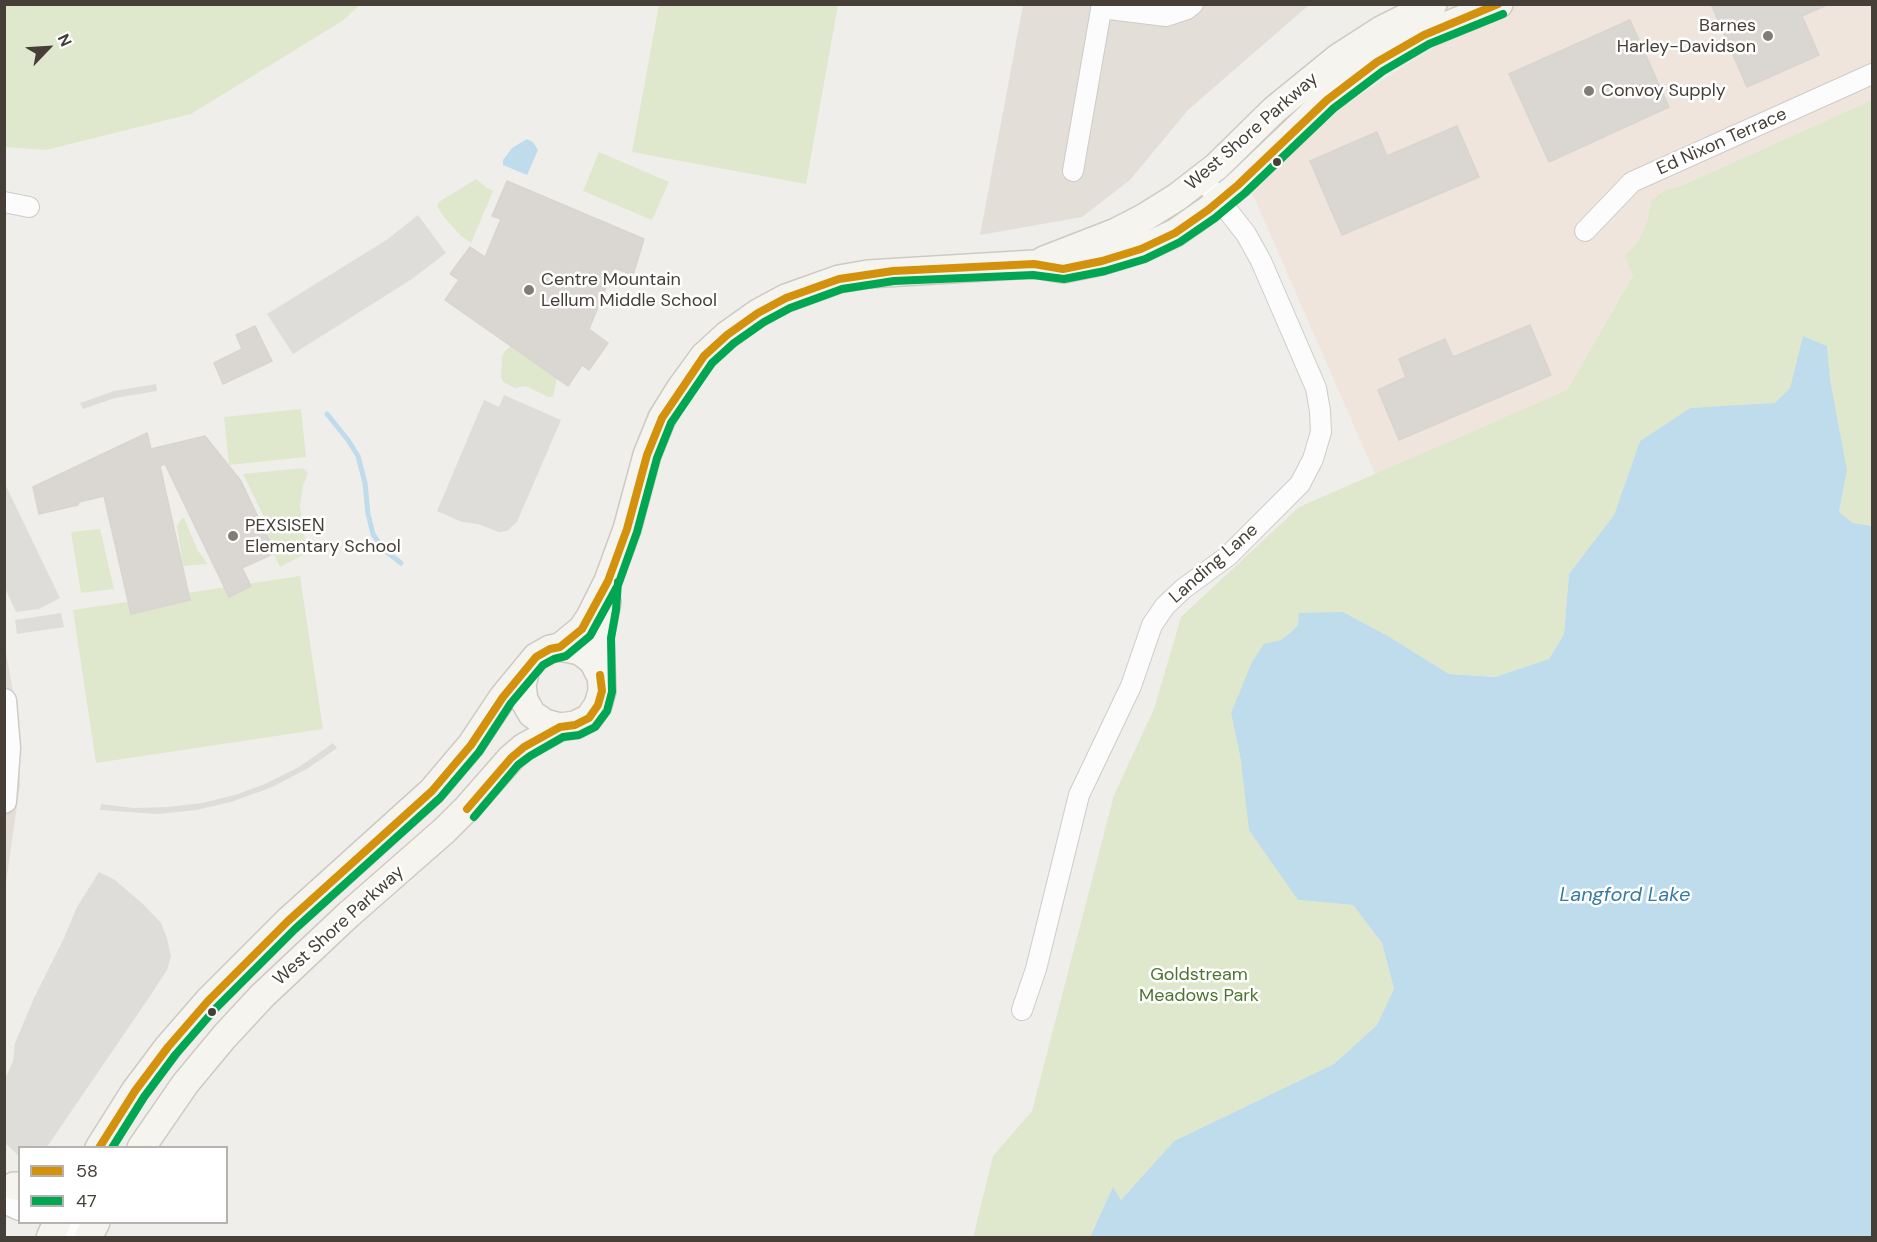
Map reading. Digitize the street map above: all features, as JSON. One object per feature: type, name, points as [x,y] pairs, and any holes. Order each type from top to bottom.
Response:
[{"type":"main road","name":"West Shore Parkway","points":[[1034,264],[1116,232],[1145,218],[1217,166],[1274,110],[1339,57],[1381,30],[1433,4]]},
{"type":"main road","name":"West Shore Parkway","points":[[560,647],[582,629],[608,581],[627,529],[647,455],[662,418],[704,356],[727,334],[786,298],[839,279],[893,271],[1034,264],[1063,269],[1102,261],[1141,249],[1175,233],[1220,201],[1327,100],[1377,62],[1424,35],[1499,4]]},
{"type":"main road","name":"West Shore Parkway","points":[[600,675],[600,637],[606,608],[608,581]]},
{"type":"main road","points":[[560,647],[580,651],[592,661],[600,675],[602,691],[598,705],[589,718],[575,725],[560,727],[545,723],[532,714],[524,700],[522,685],[526,669],[536,657],[550,649],[560,647]]},
{"type":"main road","name":"West Shore Parkway","points":[[100,1146],[135,1091],[168,1047],[208,1001],[288,921],[432,791],[471,745],[526,669]]},
{"type":"main road","name":"West Shore Parkway","points":[[142,1146],[185,1084],[262,996],[324,937],[445,830],[511,758],[524,747],[560,727]]},
{"type":"main road","points":[[50,1238],[56,1224]]},
{"type":"street","points":[[1073,171],[1102,6],[1166,16],[1187,9],[1193,4]]},
{"type":"street","name":"Ed Nixon Terrace","points":[[1585,231],[1632,182],[1872,74]]},
{"type":"street","name":"Landing Lane","points":[[1022,1010],[1036,969],[1079,795],[1131,686],[1152,625],[1165,606],[1183,589],[1228,556],[1300,484],[1313,459],[1321,432],[1316,388],[1262,261],[1246,234],[1202,178]]},
{"type":"street","points":[[4,202],[29,207]]},
{"type":"street","points":[[4,701],[8,748],[4,801]]},
{"type":"shaded area","points":[[1023,5],[1309,5],[1188,110],[1130,180],[1082,217],[980,235]]},
{"type":"shaded area","points":[[1432,5],[1872,5],[1872,100],[1683,185],[1666,190],[1648,211],[1646,225],[1637,243],[1624,256],[1633,274],[1567,390],[1375,474],[1250,188],[1345,105],[1447,40]]},
{"type":"shaded area","points":[[418,215],[446,253],[412,279],[293,354],[267,314],[388,239]]},
{"type":"shaded area","points":[[156,384],[157,391],[115,398],[83,409],[80,403],[114,391]]},
{"type":"shaded area","points":[[504,395],[561,420],[517,522],[507,531],[499,532],[478,524],[462,522],[437,511],[484,400],[499,407]]},
{"type":"shaded area","points":[[5,484],[60,598],[39,609],[16,612],[5,588]]},
{"type":"shaded area","points":[[61,613],[64,627],[17,634],[15,620]]},
{"type":"shaded area","points":[[5,647],[18,719],[20,785],[5,890]]},
{"type":"shaded area","points":[[333,743],[337,748],[307,769],[270,788],[231,802],[196,810],[158,814],[100,810],[101,804],[134,808],[168,807],[202,803],[235,795],[265,784],[299,767]]},
{"type":"shaded area","points":[[99,872],[115,880],[161,923],[171,957],[167,970],[48,1146],[18,1146],[18,1155],[5,1143],[5,1079],[13,1061],[15,1043],[77,907]]},
{"type":"green space","points":[[4,5],[360,5],[342,21],[191,114],[46,150],[5,147]]},
{"type":"green space","points":[[659,5],[838,5],[806,184],[632,152]]},
{"type":"green space","name":"Goldstream Meadows Park","points":[[1872,100],[1872,526],[1853,523],[1839,512],[1847,470],[1830,379],[1827,346],[1803,336],[1790,388],[1775,404],[1690,408],[1640,441],[1614,515],[1569,574],[1564,634],[1549,659],[1495,677],[1449,674],[1388,636],[1343,612],[1298,626],[1281,640],[1231,713],[1241,761],[1298,900],[1353,905],[1382,943],[1394,989],[1377,1025],[1334,1064],[1174,1141],[1121,1200],[1113,1188],[1090,1237],[973,1238],[993,1156],[1032,1111],[1114,795],[1154,709],[1181,617],[1299,507],[1567,390],[1633,275],[1624,256],[1637,243],[1646,225],[1651,200],[1666,190],[1683,185]]},
{"type":"green space","points":[[599,152],[669,182],[652,220],[583,191]]},
{"type":"green space","points":[[476,179],[493,191],[471,243],[460,235],[437,206],[439,202]]},
{"type":"green space","points":[[511,346],[557,378],[553,397],[548,397],[526,386],[515,388],[503,382],[502,357]]},
{"type":"green space","points":[[301,409],[306,457],[229,465],[224,417]]},
{"type":"green space","points":[[303,468],[308,473],[300,506],[307,553],[280,567],[261,528],[268,525],[243,474]]},
{"type":"green space","points":[[182,518],[198,551],[208,564],[183,566],[177,526]]},
{"type":"green space","points":[[100,529],[114,589],[81,593],[71,532]]},
{"type":"green space","points":[[300,576],[323,729],[96,763],[73,610]]},
{"type":"water","points":[[527,139],[533,142],[538,150],[527,175],[503,165],[503,160],[512,148]]},
{"type":"water","name":"Langford Lake","points":[[1803,336],[1827,346],[1830,379],[1847,470],[1839,512],[1853,523],[1872,526],[1872,1237],[1090,1237],[1113,1187],[1121,1200],[1174,1141],[1334,1064],[1377,1025],[1394,989],[1382,943],[1353,905],[1298,900],[1249,830],[1241,761],[1231,713],[1252,662],[1264,644],[1281,640],[1291,632],[1298,625],[1299,613],[1343,612],[1388,636],[1449,674],[1495,677],[1549,659],[1564,634],[1569,574],[1614,515],[1640,441],[1690,408],[1775,403],[1790,388]]},
{"type":"building","name":"Barnes Harley-Davidson","points":[[1711,4],[1829,4],[1802,16],[1819,55],[1747,87]]},
{"type":"building","name":"Convoy Supply","points":[[1630,20],[1669,107],[1549,162],[1509,74]]},
{"type":"building","points":[[1457,126],[1479,177],[1342,235],[1310,161],[1377,132],[1387,156]]},
{"type":"building","name":"Centre Mountain Lellum Middle School","points":[[507,181],[644,239],[633,275],[614,268],[589,329],[608,343],[589,370],[582,365],[568,386],[445,300],[459,280],[450,274],[470,247],[485,257],[501,219],[492,216]]},
{"type":"building","points":[[1530,325],[1551,375],[1399,440],[1378,390],[1406,377],[1399,359],[1445,339],[1453,357]]},
{"type":"building","points":[[255,326],[272,361],[223,384],[214,363],[242,349],[236,335]]},
{"type":"building","name":"PEXSISEṈ Elementary School","points":[[147,433],[151,449],[205,436],[241,481],[275,553],[242,568],[251,586],[229,597],[165,464],[160,466],[190,600],[131,614],[104,496],[39,514],[33,487]]},
{"type":"waterway","points":[[327,414],[358,456],[373,534],[383,549],[401,563]]},
{"type":"transit line","name":"58","points":[[100,1146],[135,1091],[168,1047],[208,1001],[288,921],[432,791],[471,745],[503,697],[536,657],[550,649],[560,647],[582,629],[608,581],[627,529],[647,455],[662,418],[704,356],[727,335],[758,313],[786,298],[839,279],[893,271],[1034,264],[1063,269],[1102,261],[1141,249],[1175,233],[1208,210],[1238,185],[1327,100],[1377,62],[1424,35],[1498,4]]},
{"type":"transit line","name":"47","points":[[113,1146],[144,1097],[176,1054],[216,1008],[295,929],[440,798],[479,752],[511,703],[543,665],[566,656],[590,636],[618,585],[637,532],[657,458],[671,423],[712,363],[734,343],[764,322],[790,308],[842,289],[894,281],[1033,275],[1064,279],[1105,271],[1145,259],[1180,242],[1215,218],[1245,193],[1334,108],[1383,71],[1429,44],[1503,14]]},
{"type":"transit line","name":"47","points":[[474,817],[518,765],[563,737],[579,735],[595,727],[607,711],[612,692],[611,638],[618,582]]},
{"type":"transit line","name":"58","points":[[467,809],[511,758],[524,747],[560,727],[575,725],[589,718],[598,705],[602,691],[600,675]]},
{"type":"place","name":"Barnes Harley-Davidson","points":[[1768,36]]},
{"type":"place","name":"Convoy Supply","points":[[1589,91]]},
{"type":"place","name":"Centre Mountain Lellum Middle School","points":[[529,290]]},
{"type":"place","name":"PEXSISEṈ Elementary School","points":[[233,536]]}]
